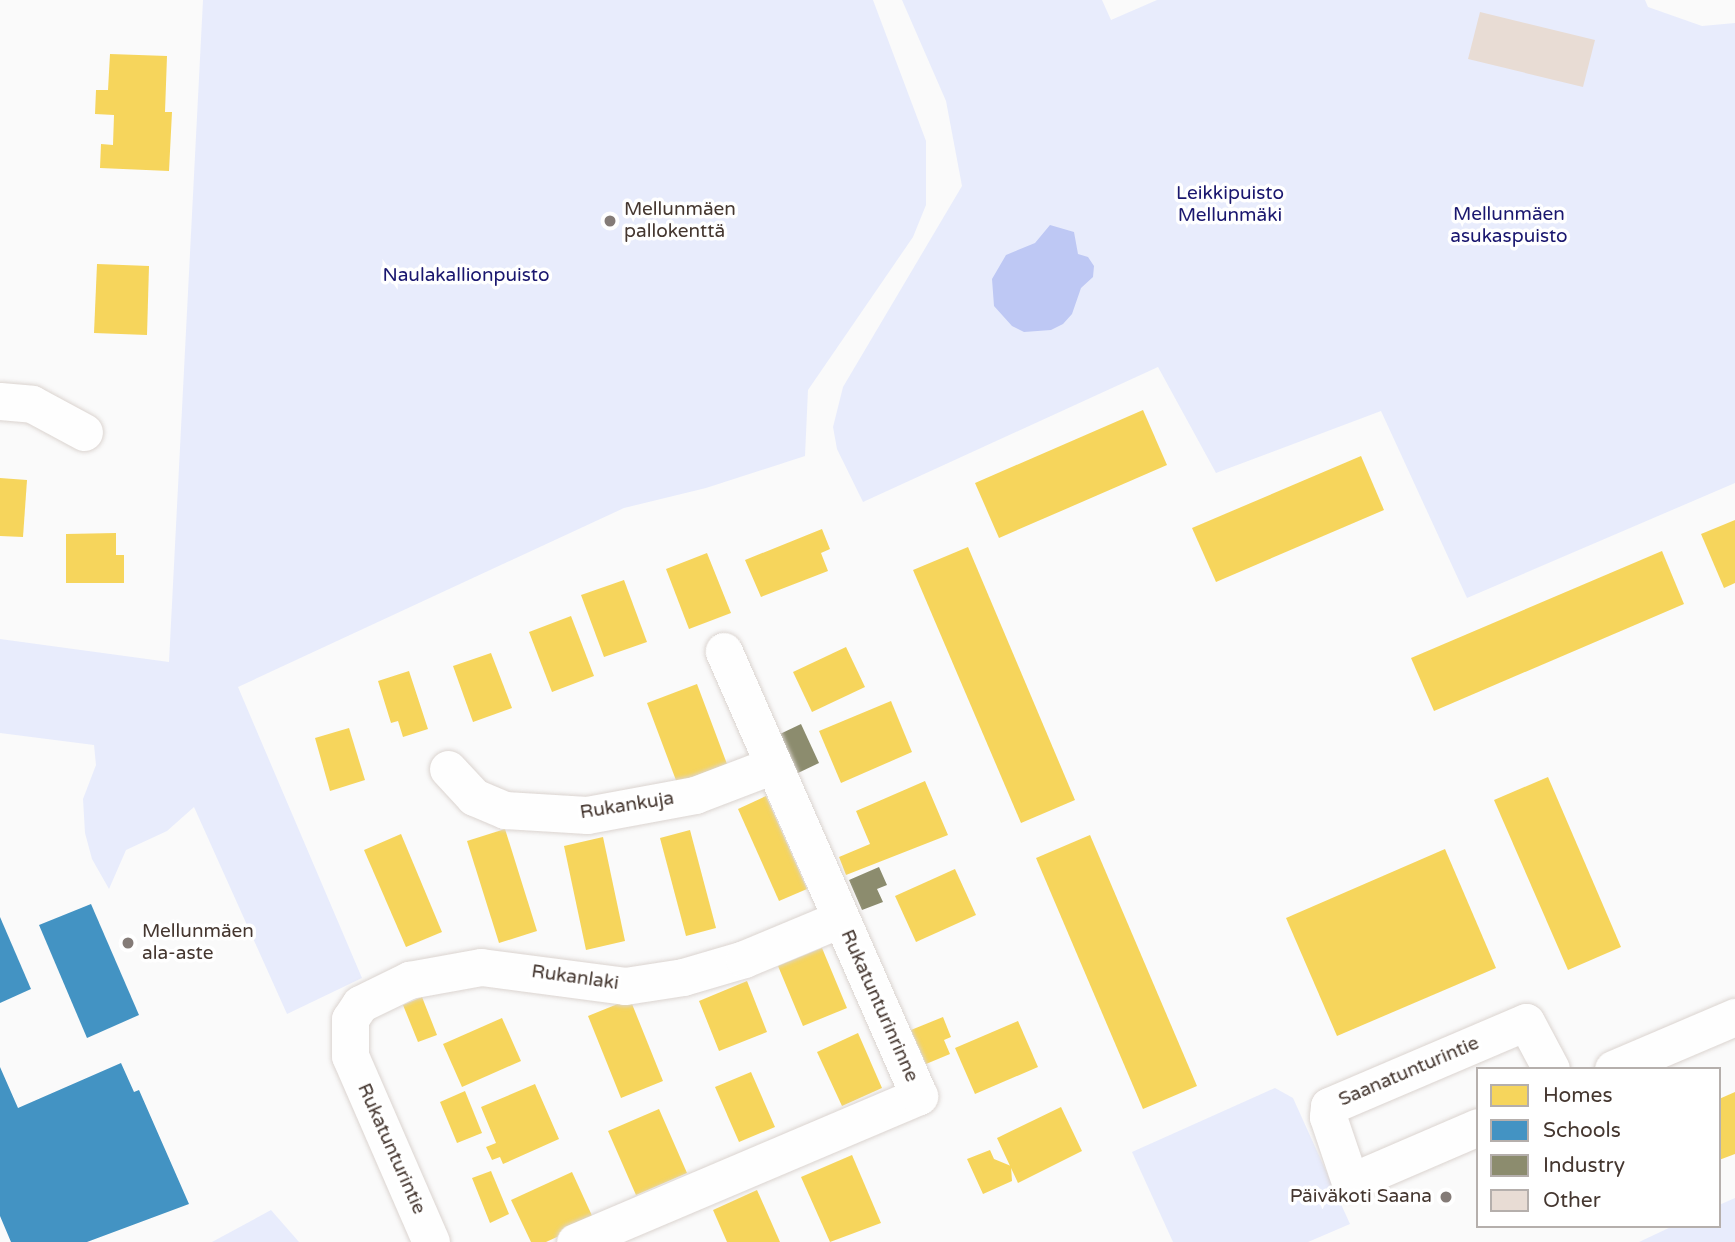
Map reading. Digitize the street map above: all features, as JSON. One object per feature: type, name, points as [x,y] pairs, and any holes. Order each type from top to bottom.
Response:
[{"type":"street","points":[[0,401],[32,404],[84,432]]},
{"type":"street","name":"Rukatunturinrinne","points":[[575,1242],[919,1096],[724,651]]},
{"type":"street","name":"Rukankuja","points":[[448,769],[474,797],[505,810],[587,815],[695,795],[773,765]]},
{"type":"street","name":"Rukanlaki","points":[[350,1056],[350,1019],[360,1004],[410,979],[481,968],[636,984],[683,977],[744,959],[840,919]]},
{"type":"street","points":[[1617,1067],[1735,1017]]},
{"type":"street","name":"Saanatunturintie","points":[[1476,1128],[1350,1182],[1328,1117],[1329,1106],[1526,1022],[1550,1067]]},
{"type":"street","name":"Rukatunturintie","points":[[350,1056],[431,1242]]},
{"type":"green space","name":"Naulakallionpuisto","points":[[203,0],[873,0],[926,141],[926,205],[913,237],[808,390],[805,456],[706,488],[624,508],[238,687],[362,978],[287,1014],[194,807],[167,831],[126,850],[109,889],[92,859],[85,833],[83,799],[96,765],[94,745],[0,733],[0,639],[169,662]]},
{"type":"green space","name":"Mellunmäen asukaspuisto","points":[[902,0],[1102,0],[1111,20],[1157,0],[1645,0],[1648,7],[1702,26],[1735,23],[1735,483],[1467,598],[1381,411],[1216,473],[1158,367],[863,502],[837,449],[833,427],[843,387],[962,186],[946,101]]},
{"type":"green space","points":[[1275,1088],[1293,1098],[1350,1224],[1308,1242],[1173,1242],[1132,1152]]},
{"type":"green space","points":[[1735,1198],[1735,1242],[1639,1242],[1669,1228],[1721,1228],[1721,1204]]},
{"type":"green space","points":[[271,1210],[299,1242],[212,1242]]},
{"type":"water","points":[[1050,225],[1074,232],[1078,254],[1088,257],[1094,266],[1093,277],[1081,288],[1072,314],[1063,324],[1051,330],[1024,332],[1012,326],[994,306],[992,279],[1006,255],[1035,243]]},
{"type":"building: Homes","points":[[110,54],[167,56],[165,112],[172,112],[169,171],[100,168],[101,144],[113,145],[114,115],[95,114],[96,90],[108,90]]},
{"type":"building: Homes","points":[[97,264],[149,266],[147,335],[94,333]]},
{"type":"building: Homes","points":[[1143,410],[1167,465],[999,538],[975,483]]},
{"type":"building: Homes","points":[[1361,456],[1384,510],[1216,582],[1192,528]]},
{"type":"building: Homes","points":[[0,478],[27,480],[23,537],[0,536]]},
{"type":"building: Homes","points":[[1735,520],[1735,583],[1724,588],[1701,534]]},
{"type":"building: Homes","points":[[822,529],[830,549],[821,553],[828,571],[761,597],[745,560]]},
{"type":"building: Homes","points":[[116,533],[116,555],[124,555],[124,583],[66,583],[66,534]]},
{"type":"building: Homes","points":[[968,547],[1075,800],[1021,823],[913,570]]},
{"type":"building: Homes","points":[[1662,551],[1684,604],[1434,711],[1411,658]]},
{"type":"building: Homes","points":[[707,553],[731,613],[689,629],[666,569]]},
{"type":"building: Homes","points":[[624,580],[647,642],[604,657],[581,595]]},
{"type":"building: Homes","points":[[571,616],[594,676],[552,692],[529,632]]},
{"type":"building: Homes","points":[[846,647],[865,687],[812,712],[793,672]]},
{"type":"building: Homes","points":[[491,653],[512,708],[473,722],[453,666]]},
{"type":"building: Homes","points":[[409,671],[428,729],[403,737],[398,721],[391,723],[378,681]]},
{"type":"building: Homes","points":[[697,684],[727,764],[677,783],[647,703]]},
{"type":"building: Homes","points":[[891,701],[912,752],[841,783],[819,731]]},
{"type":"building: Homes","points":[[349,728],[365,780],[330,791],[315,738]]},
{"type":"building: Homes","points":[[1548,777],[1621,947],[1568,970],[1494,800]]},
{"type":"building: Homes","points":[[925,781],[948,835],[846,875],[839,857],[870,844],[856,811]]},
{"type":"building: Homes","points":[[766,796],[807,889],[779,901],[738,809]]},
{"type":"building: Homes","points":[[505,829],[537,931],[499,943],[467,841]]},
{"type":"building: Homes","points":[[690,830],[716,928],[686,936],[660,838]]},
{"type":"building: Homes","points":[[401,834],[442,932],[406,947],[364,850]]},
{"type":"building: Homes","points":[[1090,835],[1197,1086],[1143,1109],[1036,858]]},
{"type":"building: Homes","points":[[603,837],[625,941],[586,950],[564,846]]},
{"type":"building: Homes","points":[[1445,849],[1496,968],[1337,1036],[1286,918]]},
{"type":"building: Homes","points":[[955,869],[976,915],[916,942],[895,896]]},
{"type":"building: Homes","points":[[822,948],[847,1008],[803,1026],[778,966]]},
{"type":"building: Homes","points":[[747,981],[767,1032],[719,1051],[699,1001]]},
{"type":"building: Homes","points":[[422,997],[437,1035],[418,1042],[403,1005]]},
{"type":"building: Homes","points":[[630,999],[663,1081],[621,1098],[588,1016]]},
{"type":"building: Homes","points":[[943,1017],[951,1037],[944,1040],[950,1054],[926,1064],[911,1030]]},
{"type":"building: Homes","points":[[502,1018],[521,1061],[462,1087],[443,1044]]},
{"type":"building: Homes","points":[[1018,1021],[1038,1067],[975,1094],[955,1048]]},
{"type":"building: Homes","points":[[858,1033],[882,1088],[842,1106],[817,1052]]},
{"type":"building: Homes","points":[[751,1072],[775,1127],[739,1142],[715,1087]]},
{"type":"building: Homes","points":[[535,1084],[559,1139],[503,1164],[500,1157],[492,1160],[486,1147],[496,1143],[481,1107]]},
{"type":"building: Homes","points":[[465,1091],[482,1133],[457,1143],[440,1102]]},
{"type":"building: Homes","points":[[1735,1092],[1735,1154],[1721,1159],[1721,1098]]},
{"type":"building: Homes","points":[[1061,1107],[1082,1151],[1018,1183],[997,1138]]},
{"type":"building: Homes","points":[[659,1109],[687,1173],[636,1195],[608,1131]]},
{"type":"building: Homes","points":[[990,1150],[994,1159],[1011,1166],[1012,1181],[983,1194],[967,1159]]},
{"type":"building: Homes","points":[[852,1155],[881,1223],[830,1242],[801,1177]]},
{"type":"building: Homes","points":[[491,1171],[509,1214],[490,1223],[472,1178]]},
{"type":"building: Homes","points":[[572,1172],[594,1220],[546,1242],[531,1242],[511,1200]]},
{"type":"building: Homes","points":[[757,1190],[780,1242],[727,1242],[713,1210]]},
{"type":"building: Schools","points":[[91,904],[139,1015],[87,1038],[39,925]]},
{"type":"building: Schools","points":[[0,917],[31,989],[0,1003]]},
{"type":"building: Schools","points":[[121,1063],[134,1092],[139,1090],[189,1204],[87,1242],[11,1242],[0,1216],[0,1067],[18,1108]]},
{"type":"building: Industry","points":[[801,724],[819,763],[798,773],[780,734]]},
{"type":"building: Industry","points":[[879,867],[887,885],[877,889],[883,902],[862,910],[849,880]]},
{"type":"building: Other","points":[[1480,12],[1595,40],[1583,87],[1468,59]]},
{"type":"place","name":"Mellunmäen pallokenttä","points":[[610,221]]},
{"type":"place","name":"Mellunmäen ala-aste","points":[[128,943]]},
{"type":"place","name":"Päiväkoti Saana","points":[[1446,1197]]},
{"type":"park label","name":"Leikkipuisto Mellunmäki","points":[[1230,205]]}]
